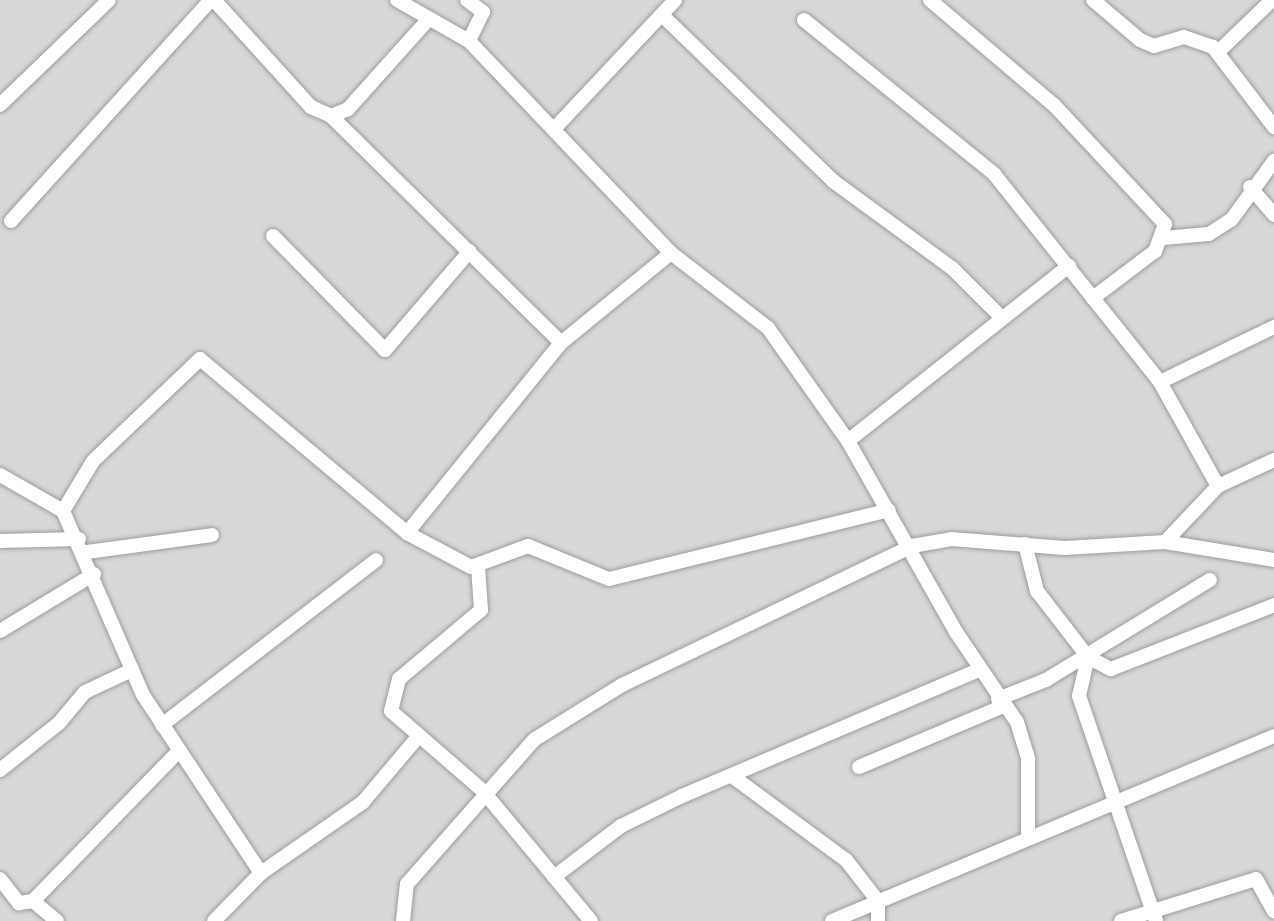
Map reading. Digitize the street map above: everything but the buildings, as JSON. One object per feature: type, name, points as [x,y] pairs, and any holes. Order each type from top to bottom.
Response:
[{"type":"street","points":[[0,105],[109,0]]},
{"type":"street","points":[[11,221],[212,0],[311,107],[331,116],[561,343]]},
{"type":"street","points":[[397,0],[427,21],[469,41],[671,253],[768,328],[848,441],[912,546],[979,670],[1024,739],[1028,838]]},
{"type":"street","points":[[467,0],[487,6],[469,41]]},
{"type":"street","points":[[554,129],[675,0]]},
{"type":"street","points":[[930,0],[1105,155],[1160,217],[1163,238]]},
{"type":"street","points":[[1093,0],[1140,40],[1154,46],[1184,37],[1218,52],[1274,127]]},
{"type":"street","points":[[1218,52],[1272,0]]},
{"type":"street","points":[[663,16],[833,181],[952,268],[999,315]]},
{"type":"street","points":[[804,20],[994,174],[1160,382],[1218,486]]},
{"type":"street","points":[[331,116],[348,109],[427,21]]},
{"type":"street","points":[[1093,298],[1163,238],[1209,234],[1232,219],[1250,187],[1274,161]]},
{"type":"street","points":[[1250,187],[1274,215]]},
{"type":"street","points":[[273,236],[385,350],[470,251]]},
{"type":"street","points":[[407,533],[561,343],[671,253]]},
{"type":"street","points":[[848,441],[999,315],[1069,266]]},
{"type":"street","points":[[1160,382],[1274,327]]},
{"type":"street","points":[[63,511],[93,461],[200,359],[407,533],[478,566]]},
{"type":"street","points":[[1165,542],[1218,486],[1274,460]]},
{"type":"street","points":[[0,475],[63,511],[83,546],[132,670],[162,725],[261,873]]},
{"type":"street","points":[[478,566],[491,554],[528,546],[609,579],[889,510]]},
{"type":"street","points":[[0,541],[83,546],[212,535]]},
{"type":"street","points":[[403,921],[407,884],[483,791],[535,739],[590,702],[912,546],[951,539],[1025,544],[1165,542],[1274,560]]},
{"type":"street","points":[[1025,544],[1029,576],[1088,657],[1111,669],[1274,605]]},
{"type":"street","points":[[162,725],[376,560]]},
{"type":"street","points":[[478,566],[481,610],[412,664],[391,695],[391,711],[483,791],[591,921]]},
{"type":"street","points":[[0,631],[94,574]]},
{"type":"street","points":[[859,767],[1000,703],[1088,657],[1210,580]]},
{"type":"street","points":[[1088,657],[1079,696],[1114,808],[1154,915]]},
{"type":"street","points":[[0,770],[59,723],[85,692],[132,670]]},
{"type":"street","points":[[554,877],[621,826],[979,670]]},
{"type":"street","points":[[832,921],[1028,838],[1114,808],[1274,736]]},
{"type":"street","points":[[214,921],[261,873],[363,802],[418,737]]},
{"type":"street","points":[[0,879],[19,903],[33,901],[179,751]]},
{"type":"street","points":[[732,776],[831,845],[878,901],[878,921]]},
{"type":"street","points":[[1121,921],[1154,915],[1256,879],[1270,888],[1274,911]]},
{"type":"street","points":[[33,901],[57,921]]},
{"type":"shaded area","points":[[0,0],[1274,0],[1274,921],[0,921]]}]
